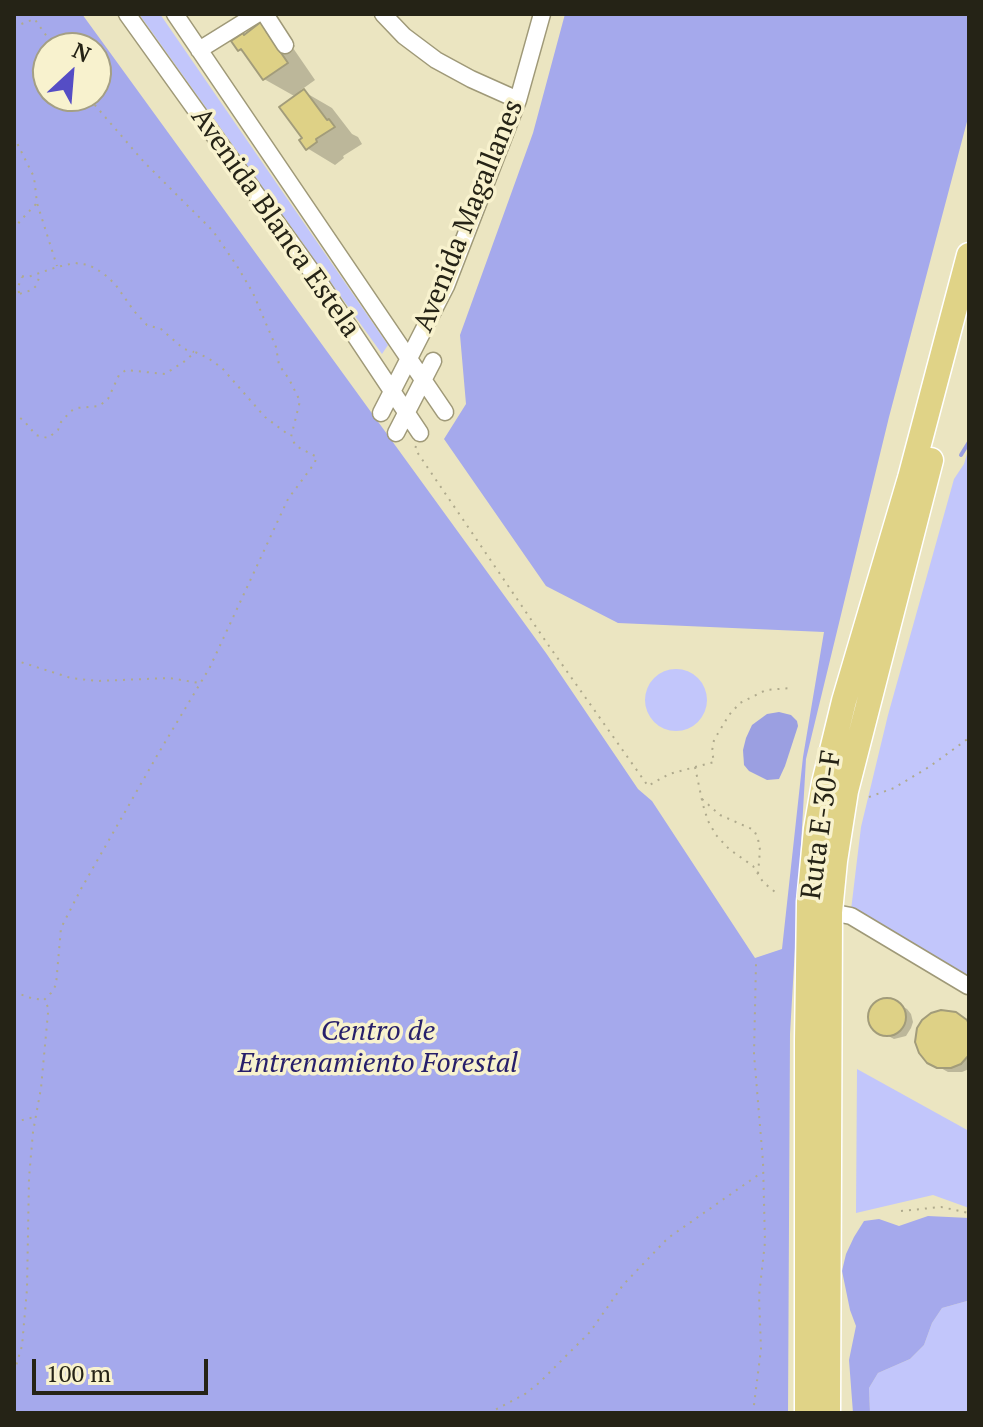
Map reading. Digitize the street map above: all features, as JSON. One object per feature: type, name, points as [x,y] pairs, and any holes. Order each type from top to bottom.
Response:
[{"type":"highway","name":"Ruta E-30-F","points":[[807,1413],[808,963],[816,829],[844,701],[910,478],[969,255]]},
{"type":"highway","name":"Ruta E-30-F","points":[[828,1413],[830,912],[835,861],[846,791],[969,319]]},
{"type":"street","name":"Avenida Blanca Estela","points":[[127,14],[322,286],[420,433]]},
{"type":"street","points":[[199,50],[257,14]]},
{"type":"street","points":[[265,14],[285,45]]},
{"type":"street","points":[[383,14],[404,36],[436,60],[518,100]]},
{"type":"street","name":"Avenida Magallanes","points":[[381,413],[446,286],[518,100],[542,14]]},
{"type":"street","name":"Avenida Blanca Estela","points":[[183,17],[199,50],[445,412]]},
{"type":"street","name":"Avenida Magallanes","points":[[396,433],[433,361]]},
{"type":"street","points":[[830,912],[851,916],[968,986]]},
{"type":"path","points":[[31,14],[43,32]]},
{"type":"path","points":[[14,26],[34,19]]},
{"type":"path","points":[[101,112],[144,162],[213,231],[253,293],[276,347],[279,365],[300,401],[291,437]]},
{"type":"path","points":[[14,137],[34,177],[37,203],[57,267]]},
{"type":"path","points":[[14,158],[22,154]]},
{"type":"path","points":[[14,230],[37,203]]},
{"type":"path","points":[[14,275],[38,274],[75,263],[89,265],[103,273],[147,325],[161,329],[184,349],[208,358],[222,368],[265,417],[291,437],[296,446],[317,457],[288,499],[217,654],[61,928],[56,985],[44,1000]]},
{"type":"path","points":[[14,299],[36,286],[38,274]]},
{"type":"path","points":[[19,294],[22,277]]},
{"type":"path","points":[[14,413],[36,435],[48,438],[58,430],[71,411],[99,406],[108,399],[119,375],[126,370],[165,374],[195,352]]},
{"type":"path","points":[[420,433],[415,449],[648,786],[669,774],[714,762],[714,740],[740,703],[766,690],[790,688]]},
{"type":"path","points":[[14,660],[71,678],[97,681],[169,678],[200,683]]},
{"type":"path","points":[[869,797],[894,788],[968,740]]},
{"type":"path","points":[[695,766],[701,799],[716,835],[753,866],[763,882],[775,892]]},
{"type":"path","points":[[701,799],[720,815],[754,830],[760,850],[758,875]]},
{"type":"path","points":[[753,1413],[761,1349],[759,1296],[765,1242],[764,1172],[754,1054],[756,963]]},
{"type":"path","points":[[14,992],[44,1000]]},
{"type":"path","points":[[14,1372],[22,1346],[27,1289],[29,1178],[48,1013],[44,1000]]},
{"type":"path","points":[[14,1122],[35,1117]]},
{"type":"path","points":[[489,1413],[539,1383],[590,1332],[623,1285],[668,1238],[764,1172]]},
{"type":"path","points":[[901,1211],[941,1207],[969,1213]]},
{"type":"shaded area","points":[[139,14],[160,14],[388,345],[382,354]]},
{"type":"shaded area","points":[[969,447],[969,976],[851,910],[861,827],[888,715],[954,479],[964,464]]},
{"type":"shaded area","points":[[676,669],[688,671],[698,678],[705,688],[705,712],[698,722],[688,729],[676,731],[664,729],[654,722],[647,712],[645,700],[647,688],[654,678],[664,671]]},
{"type":"shaded area","points":[[779,712],[791,715],[798,726],[779,779],[767,780],[744,765],[743,750],[752,725],[767,714]]},
{"type":"shaded area","points":[[857,1069],[969,1131],[969,1208],[933,1195],[856,1213]]},
{"type":"shaded area","points":[[969,1298],[969,1413],[870,1413],[869,1388],[878,1373],[910,1359],[924,1345],[932,1323],[942,1308]]},
{"type":"green space","name":"Centro de Entrenamiento Forestal","points":[[14,14],[82,14],[95,32],[32,32],[32,112],[112,112],[112,55],[546,653],[638,789],[652,801],[755,958],[782,949],[803,757],[824,632],[618,623],[546,586],[444,439],[466,404],[460,335],[533,133],[565,14],[969,14],[969,114],[889,417],[806,759],[790,1034],[788,1413],[14,1413]]},
{"type":"green space","points":[[928,1216],[969,1218],[969,1298],[942,1308],[932,1323],[924,1345],[910,1359],[878,1373],[869,1388],[870,1413],[853,1413],[849,1360],[856,1326],[842,1271],[846,1254],[864,1221],[879,1219],[899,1226]]},
{"type":"building","points":[[262,21],[288,63],[263,80],[241,49],[238,51],[231,41]]},
{"type":"building","points":[[304,89],[335,127],[316,139],[317,142],[306,150],[299,140],[302,138],[279,107]]},
{"type":"building","points":[[887,998],[901,1003],[906,1017],[901,1031],[887,1036],[873,1031],[868,1017],[873,1003]]},
{"type":"building","points":[[941,1010],[956,1012],[969,1024],[969,1055],[961,1064],[951,1068],[937,1068],[927,1063],[915,1042],[922,1020]]},
{"type":"waterway","points":[[961,455],[969,442]]}]
